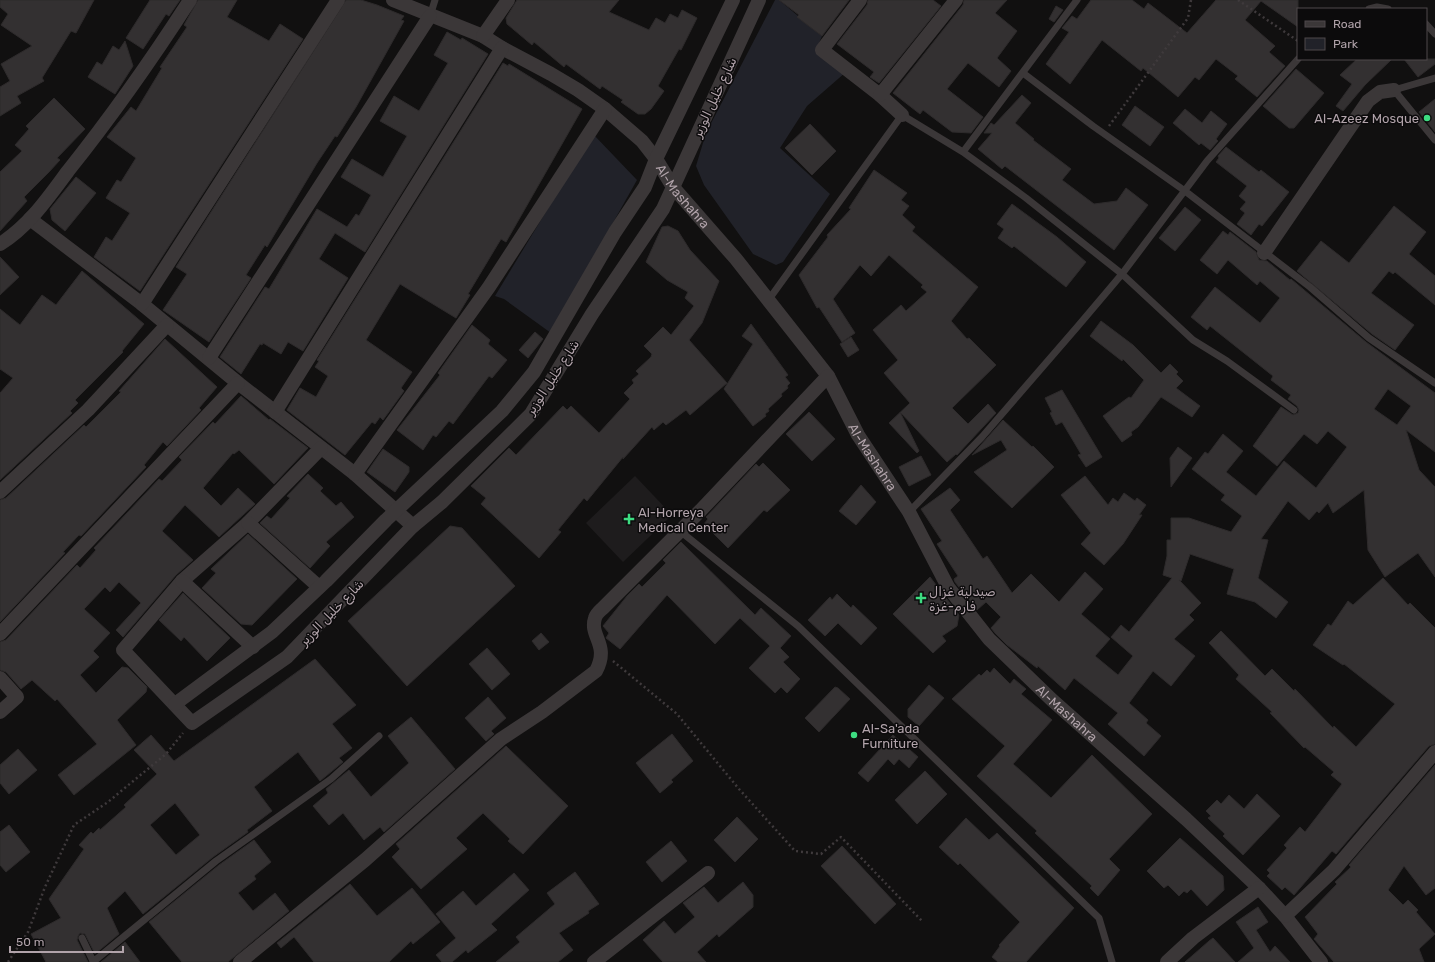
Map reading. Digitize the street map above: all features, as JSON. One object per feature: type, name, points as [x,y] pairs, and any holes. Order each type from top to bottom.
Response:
[{"type":"street","points":[[0,244],[12,236],[30,219],[104,126],[158,51],[190,0]]},
{"type":"street","points":[[142,304],[338,0]]},
{"type":"street","name":"Al-Mashahra","points":[[393,0],[483,36],[571,86],[605,109],[642,141],[656,159],[673,187],[736,259],[767,302],[828,376],[858,436],[909,512],[948,587],[989,639],[1052,700],[1186,819],[1259,888],[1285,916],[1321,962]]},
{"type":"street","points":[[483,36],[508,0]]},
{"type":"street","name":"شارع خليل الوزير","points":[[175,704],[253,647],[319,587],[397,510],[502,411],[534,372],[616,232],[645,187],[656,159],[733,0]]},
{"type":"street","name":"شارع خليل الوزير","points":[[192,723],[287,657],[413,526],[442,502],[531,414],[592,314],[663,209],[759,0]]},
{"type":"street","points":[[860,0],[822,50],[880,95],[902,115]]},
{"type":"street","points":[[880,95],[956,0]]},
{"type":"street","points":[[209,358],[430,16]]},
{"type":"street","points":[[275,412],[502,48]]},
{"type":"street","points":[[1264,253],[1368,101],[1380,92],[1394,90]]},
{"type":"street","points":[[355,474],[489,287],[605,109]]},
{"type":"street","points":[[30,219],[142,304],[238,383],[355,474],[397,510],[413,526]]},
{"type":"street","points":[[0,492],[88,410],[167,325]]},
{"type":"street","points":[[240,962],[365,860],[501,740],[542,712],[596,671],[601,661],[602,651],[595,630],[595,618],[828,376]]},
{"type":"street","points":[[0,634],[238,383]]},
{"type":"street","points":[[192,723],[123,650],[182,581],[248,523],[321,448]]},
{"type":"street","points":[[248,523],[319,587]]},
{"type":"street","points":[[182,581],[253,647]]},
{"type":"street","points":[[0,678],[17,697],[0,712]]},
{"type":"street","points":[[1285,916],[1334,870],[1435,752]]},
{"type":"street","points":[[594,962],[708,873]]},
{"type":"street","points":[[1167,962],[1193,938],[1259,888]]},
{"type":"lane","points":[[430,16],[435,0]]},
{"type":"lane","points":[[963,152],[1077,0]]},
{"type":"lane","points":[[1427,25],[1435,34]]},
{"type":"lane","points":[[909,512],[982,437],[1122,274],[1208,162],[1297,60]]},
{"type":"lane","points":[[1023,73],[1103,133],[1185,191],[1310,287],[1368,338],[1435,383]]},
{"type":"lane","points":[[1435,78],[1394,90],[1435,140]]},
{"type":"lane","points":[[767,302],[902,115],[963,152],[1026,198],[1122,274],[1194,340],[1227,361],[1294,410]]},
{"type":"lane","points":[[680,531],[798,626],[1099,918],[1112,962]]},
{"type":"lane","points":[[82,938],[93,962],[216,860],[331,779],[379,736]]},
{"type":"path","points":[[1103,133],[1188,18],[1191,0]]},
{"type":"path","points":[[1238,0],[1297,40]]},
{"type":"path","points":[[602,651],[677,714],[738,789],[795,851],[822,854],[841,837],[922,921]]},
{"type":"path","points":[[8,962],[28,932],[45,887],[74,825],[108,802],[166,754],[192,723]]},
{"type":"shaded area","name":"Al-Horreya Medical Center","points":[[635,476],[672,515],[623,562],[586,523]]},
{"type":"green space","points":[[775,0],[779,0],[822,36],[816,50],[846,72],[807,106],[780,148],[830,194],[783,262],[776,265],[753,254],[704,185],[696,166],[706,133]]},
{"type":"green space","points":[[593,134],[637,180],[551,333],[504,299],[495,296]]},
{"type":"building","points":[[0,0],[94,0],[76,33],[71,31],[42,78],[44,81],[17,96],[21,103],[0,116],[0,87],[10,81],[1,64],[32,46],[1,25],[8,14],[0,7]]},
{"type":"building","points":[[150,0],[180,0],[169,16],[166,14],[143,49],[126,38]]},
{"type":"building","points":[[198,0],[237,0],[227,17],[269,41],[280,24],[303,39],[140,291],[94,257],[106,237],[112,241],[130,213],[106,198],[117,180],[121,182],[136,158],[107,137],[131,107],[136,111],[162,68],[160,67],[187,27],[184,25]]},
{"type":"building","points":[[346,0],[361,0],[377,5],[404,16],[401,20],[404,21],[356,107],[337,137],[335,136],[317,163],[267,247],[265,245],[246,275],[251,278],[209,342],[163,310],[187,274],[176,267]]},
{"type":"building","points":[[517,0],[619,0],[609,12],[649,30],[656,18],[665,23],[670,14],[678,18],[682,10],[697,18],[681,50],[679,49],[658,86],[664,91],[651,109],[645,114],[638,114],[621,102],[623,100],[602,86],[600,89],[566,64],[564,67],[534,42],[532,45],[507,24],[506,18]]},
{"type":"building","points":[[779,0],[849,0],[822,36],[797,17],[799,15]]},
{"type":"building","points":[[868,0],[933,0],[941,6],[879,83],[870,77],[874,72],[837,44],[867,5]]},
{"type":"building","points":[[964,0],[1007,0],[995,13],[1017,31],[997,58],[1011,71],[999,87],[968,63],[947,89],[983,117],[971,133],[952,132],[923,110],[920,114],[893,93],[963,5]]},
{"type":"building","points":[[1091,0],[1132,0],[1144,9],[1148,3],[1187,33],[1216,0],[1298,0],[1297,26],[1261,1],[1245,20],[1275,46],[1269,52],[1285,66],[1257,97],[1235,79],[1238,76],[1216,59],[1199,80],[1195,77],[1178,97],[1143,68],[1141,71],[1102,40],[1070,84],[1046,64],[1069,32],[1062,28],[1072,16],[1077,19]]},
{"type":"building","points":[[1056,6],[1063,10],[1054,22],[1049,19]]},
{"type":"building","points":[[447,32],[461,40],[462,38],[488,54],[365,252],[335,233],[319,259],[348,278],[303,351],[288,342],[281,354],[263,343],[262,345],[260,344],[241,374],[220,357],[265,287],[269,289],[317,209],[347,227],[356,214],[359,216],[371,195],[341,177],[352,159],[383,177],[407,136],[380,121],[394,96],[419,111],[448,63],[434,55]]},
{"type":"building","points":[[125,41],[133,66],[115,94],[88,77],[97,62],[102,65],[113,46],[119,50]]},
{"type":"building","points":[[1435,59],[1435,64],[1418,77],[1405,60]]},
{"type":"building","points":[[1356,60],[1391,60],[1365,85],[1343,111],[1336,106],[1352,84],[1340,75]]},
{"type":"building","points":[[503,63],[508,66],[509,64],[582,109],[506,242],[501,239],[468,294],[470,295],[456,318],[400,284],[366,340],[412,372],[401,388],[404,391],[383,420],[380,417],[375,424],[372,422],[345,455],[287,410],[300,388],[316,397],[328,376],[315,367],[319,361],[317,360]]},
{"type":"building","points":[[1296,69],[1324,93],[1294,128],[1289,128],[1263,106]]},
{"type":"building","points":[[1022,95],[1031,103],[1015,123],[1034,139],[1033,140],[1071,169],[1062,180],[1094,204],[1117,201],[1126,188],[1148,205],[1114,250],[1005,166],[1002,169],[978,149],[992,133],[984,133],[991,123],[994,125]]},
{"type":"building","points":[[54,98],[85,129],[57,158],[60,160],[24,197],[27,201],[0,231],[0,172],[22,151],[15,145],[29,129],[26,126]]},
{"type":"building","name":"Al-Azeez Mosque","points":[[1435,99],[1435,132],[1419,112]]},
{"type":"building","points":[[1135,106],[1164,127],[1150,146],[1122,125]]},
{"type":"building","points":[[1185,109],[1202,123],[1211,111],[1227,124],[1216,139],[1218,141],[1210,150],[1201,143],[1199,145],[1173,123]]},
{"type":"building","points":[[810,124],[836,151],[812,175],[785,148]]},
{"type":"building","points":[[1226,147],[1259,172],[1261,170],[1289,192],[1262,226],[1259,224],[1251,235],[1237,224],[1245,213],[1240,209],[1246,202],[1239,196],[1247,186],[1216,162],[1219,158],[1218,156]]},
{"type":"building","points":[[874,170],[907,193],[901,200],[909,206],[902,215],[915,227],[912,231],[978,287],[951,321],[967,339],[969,338],[996,365],[952,408],[968,424],[988,404],[996,413],[957,455],[956,454],[947,462],[900,412],[910,403],[884,373],[898,360],[873,330],[901,305],[906,311],[927,292],[921,287],[923,285],[889,255],[871,276],[860,265],[833,299],[855,333],[842,342],[819,307],[817,308],[799,275],[828,237],[827,235],[851,209],[849,208]]},
{"type":"building","points":[[76,177],[96,193],[65,231],[52,220],[50,209]]},
{"type":"building","points":[[1012,204],[1057,237],[1086,262],[1066,287],[1014,246],[1012,248],[998,238],[1004,229],[997,224]]},
{"type":"building","points":[[1394,206],[1426,232],[1409,254],[1435,276],[1435,305],[1395,272],[1393,274],[1389,271],[1371,293],[1414,325],[1395,350],[1372,334],[1297,271],[1321,241],[1349,263]]},
{"type":"building","points":[[1185,207],[1201,220],[1175,251],[1159,238]]},
{"type":"building","points":[[668,226],[678,231],[690,250],[719,281],[702,323],[689,340],[727,383],[690,415],[686,410],[666,425],[663,422],[654,430],[652,427],[623,459],[623,457],[587,501],[584,498],[558,530],[561,532],[539,558],[481,504],[486,498],[471,486],[509,448],[516,455],[563,406],[567,410],[571,406],[599,433],[630,399],[624,393],[634,383],[632,380],[639,374],[636,371],[651,357],[652,354],[644,346],[663,327],[671,335],[694,306],[685,298],[688,292],[667,280],[646,262],[662,227]]},
{"type":"building","points":[[1223,231],[1228,235],[1230,232],[1256,252],[1259,260],[1267,261],[1290,280],[1291,279],[1366,342],[1435,393],[1435,452],[1406,430],[1419,470],[1435,487],[1435,577],[1418,553],[1385,577],[1368,550],[1364,490],[1333,513],[1328,503],[1319,513],[1317,511],[1309,520],[1288,501],[1261,539],[1268,540],[1258,578],[1288,602],[1276,618],[1255,602],[1227,594],[1234,569],[1190,554],[1181,581],[1179,580],[1201,603],[1189,615],[1194,620],[1174,639],[1195,656],[1171,686],[1153,671],[1129,703],[1148,720],[1146,723],[1161,736],[1144,756],[1108,724],[1118,713],[1074,678],[1065,690],[1038,666],[1037,668],[1007,645],[995,633],[991,628],[1001,617],[986,602],[977,610],[955,582],[954,579],[958,576],[937,544],[942,541],[921,509],[950,488],[960,500],[950,510],[983,559],[987,556],[1012,593],[1031,574],[1059,602],[1085,572],[1103,589],[1081,614],[1110,639],[1095,656],[1118,675],[1133,656],[1111,637],[1121,625],[1129,632],[1172,578],[1163,575],[1167,556],[1167,540],[1171,540],[1171,518],[1189,518],[1231,532],[1242,516],[1221,500],[1225,495],[1192,469],[1205,452],[1208,454],[1223,434],[1243,451],[1226,472],[1256,496],[1284,461],[1316,488],[1347,447],[1328,431],[1317,444],[1304,434],[1277,466],[1253,446],[1281,407],[1293,415],[1298,413],[1299,410],[1297,406],[1288,399],[1291,395],[1271,380],[1273,376],[1210,326],[1207,330],[1191,317],[1215,287],[1260,323],[1280,298],[1260,281],[1257,285],[1228,260],[1217,274],[1200,260]],"holes":[[[1388,389],[1411,406],[1397,425],[1374,409]]]},
{"type":"building","points":[[0,257],[19,277],[0,295]]},
{"type":"building","points":[[82,271],[144,324],[122,351],[123,352],[75,400],[78,403],[70,411],[72,413],[0,480],[0,393],[13,378],[0,369],[0,309],[20,325],[42,295],[56,305]]},
{"type":"building","points":[[1101,321],[1133,345],[1161,373],[1170,364],[1178,372],[1176,374],[1183,381],[1176,388],[1200,406],[1192,417],[1161,397],[1138,427],[1131,432],[1132,435],[1122,442],[1103,416],[1129,397],[1131,398],[1144,380],[1123,359],[1122,361],[1090,336]]},
{"type":"building","points":[[751,324],[788,375],[785,377],[790,383],[787,386],[788,388],[781,394],[782,396],[768,409],[769,411],[765,414],[766,416],[753,426],[724,389],[753,344],[742,336]]},
{"type":"building","points":[[472,325],[490,340],[488,344],[507,360],[492,378],[489,376],[453,424],[449,421],[436,437],[433,435],[423,450],[397,430],[440,375],[438,373]]},
{"type":"building","points":[[535,332],[543,339],[528,358],[519,350]]},
{"type":"building","points":[[851,337],[859,350],[848,357],[840,344]]},
{"type":"building","points":[[165,339],[217,387],[199,408],[201,410],[167,446],[163,442],[144,465],[146,467],[81,536],[79,535],[63,552],[65,553],[0,622],[0,500],[6,498],[84,425],[86,427],[121,392],[119,391]]},
{"type":"building","points":[[1062,390],[1102,457],[1086,467],[1078,455],[1081,454],[1062,422],[1056,425],[1050,413],[1052,412],[1045,398]]},
{"type":"building","points":[[241,396],[269,420],[270,419],[308,448],[274,484],[239,450],[234,454],[233,453],[203,488],[221,506],[238,488],[255,504],[219,537],[185,505],[162,531],[193,560],[176,575],[123,637],[116,630],[141,603],[119,582],[110,592],[105,587],[84,609],[110,633],[93,651],[99,657],[80,675],[96,693],[122,667],[128,668],[147,687],[146,692],[117,720],[136,745],[74,795],[58,775],[97,744],[57,699],[55,701],[32,680],[21,689],[6,672],[0,670],[0,642],[6,640],[77,565],[80,568],[96,550],[94,548],[159,479],[162,481],[182,460],[179,457],[213,422],[215,424]]},
{"type":"building","points":[[809,412],[835,439],[812,461],[786,434]]},
{"type":"building","points":[[900,412],[919,451],[917,453],[889,423]]},
{"type":"building","points":[[1003,420],[1032,447],[1033,446],[1054,467],[1012,508],[974,472],[1007,450],[1001,440],[972,455]]},
{"type":"building","points":[[1178,447],[1192,458],[1171,487],[1170,458]]},
{"type":"building","points":[[383,449],[409,467],[409,472],[395,492],[367,472]]},
{"type":"building","points":[[921,456],[931,475],[909,486],[899,467]]},
{"type":"building","points":[[763,463],[790,490],[767,512],[764,510],[728,548],[704,524],[708,519],[706,517],[756,464],[759,467]]},
{"type":"building","points":[[308,474],[323,488],[320,491],[336,506],[341,502],[354,517],[326,542],[330,546],[310,568],[260,523],[267,516],[271,519],[290,498],[287,496]]},
{"type":"building","points":[[1085,476],[1108,505],[1113,498],[1118,502],[1124,493],[1135,501],[1137,498],[1146,505],[1139,515],[1142,515],[1123,544],[1104,565],[1081,544],[1091,533],[1061,495]]},
{"type":"building","points":[[861,485],[876,502],[856,525],[839,511]]},
{"type":"building","points":[[450,526],[462,528],[515,586],[407,686],[348,621]]},
{"type":"building","points":[[248,534],[297,579],[252,625],[241,624],[202,588],[216,573],[211,569]]},
{"type":"building","points":[[681,542],[755,615],[761,608],[791,636],[780,648],[789,657],[783,662],[800,679],[787,693],[781,687],[775,693],[749,668],[770,646],[740,618],[715,644],[667,595],[620,649],[606,638],[609,633],[603,626],[627,596],[639,584],[642,587],[666,563],[663,560]]},
{"type":"building","points":[[930,577],[959,615],[957,626],[942,636],[946,641],[933,653],[893,614]]},
{"type":"building","points":[[1383,578],[1408,605],[1410,603],[1435,628],[1435,744],[1429,746],[1336,854],[1332,851],[1294,895],[1285,887],[1282,890],[1267,876],[1270,873],[1267,870],[1287,848],[1284,845],[1300,827],[1305,832],[1342,784],[1331,775],[1334,772],[1305,747],[1304,748],[1270,713],[1272,712],[1236,679],[1239,675],[1209,643],[1221,631],[1265,676],[1272,669],[1294,691],[1295,689],[1333,728],[1334,726],[1356,747],[1395,704],[1344,664],[1343,665],[1313,645],[1328,624],[1331,626],[1348,601],[1353,605]]},
{"type":"building","points":[[183,593],[230,638],[207,661],[184,637],[181,641],[159,620]]},
{"type":"building","points":[[837,594],[851,608],[853,605],[877,628],[861,645],[838,623],[825,636],[808,620],[830,597],[832,600]]},
{"type":"building","points":[[541,633],[549,642],[539,650],[532,641]]},
{"type":"building","points":[[487,648],[510,674],[492,690],[469,664]]},
{"type":"building","points":[[315,659],[356,705],[332,724],[352,748],[339,758],[343,762],[320,781],[298,752],[254,787],[272,811],[247,830],[248,832],[213,857],[143,914],[125,891],[107,908],[119,934],[95,954],[85,934],[80,933],[78,936],[77,940],[88,962],[46,962],[31,934],[61,918],[49,899],[84,849],[79,845],[91,832],[93,834],[99,828],[100,830],[126,807],[124,805],[157,774],[134,750],[151,735],[174,761]],"holes":[[[175,803],[200,835],[176,855],[150,825]]]},
{"type":"building","points":[[994,668],[1010,684],[1014,679],[1026,689],[1021,694],[1052,720],[1013,764],[1051,798],[1092,755],[1152,814],[1109,859],[1120,870],[1098,896],[1090,888],[1092,886],[1035,833],[1037,831],[977,776],[1005,746],[952,699],[979,674],[981,676],[987,670],[990,673]]},
{"type":"building","points":[[929,685],[944,698],[919,726],[908,717],[908,709]]},
{"type":"building","points":[[835,687],[850,699],[819,732],[805,718]]},
{"type":"building","points":[[488,697],[506,718],[491,731],[494,734],[486,741],[465,718]]},
{"type":"building","points":[[411,717],[455,769],[384,832],[380,827],[364,840],[343,813],[329,825],[313,806],[328,793],[326,789],[349,770],[371,797],[409,763],[388,736]]},
{"type":"building","points":[[672,734],[693,761],[671,780],[673,782],[660,793],[636,763]]},
{"type":"building","points":[[893,735],[918,757],[909,768],[899,759],[894,765],[888,759],[868,782],[858,773]]},
{"type":"building","points":[[506,746],[568,806],[523,854],[508,841],[510,839],[483,813],[456,838],[467,849],[421,889],[392,857],[400,849],[396,844]]},
{"type":"building","points":[[18,749],[37,770],[9,794],[0,783],[0,765]]},
{"type":"building","points":[[1435,765],[1435,888],[1426,895],[1404,866],[1388,890],[1403,905],[1408,900],[1418,910],[1416,912],[1435,934],[1419,949],[1424,962],[1334,962],[1314,939],[1318,934],[1305,917],[1337,884],[1335,882],[1351,867],[1349,865]]},
{"type":"building","points":[[925,771],[947,794],[917,824],[895,800]]},
{"type":"building","points":[[1257,794],[1280,816],[1243,855],[1223,836],[1225,834],[1208,818],[1211,816],[1206,811],[1217,800],[1221,804],[1229,795],[1244,809]]},
{"type":"building","points":[[737,817],[758,839],[735,862],[714,840]]},
{"type":"building","points":[[966,818],[989,840],[997,833],[1074,908],[1026,962],[998,962],[992,957],[1000,946],[999,945],[1020,922],[960,863],[958,865],[939,847]]},
{"type":"building","points":[[9,825],[30,852],[6,872],[0,865],[0,832]]},
{"type":"building","points":[[1180,838],[1223,876],[1224,890],[1207,906],[1191,889],[1187,893],[1184,891],[1179,896],[1168,885],[1164,888],[1147,871]]},
{"type":"building","points":[[254,840],[271,862],[254,876],[256,879],[238,893],[253,911],[275,893],[289,911],[228,962],[182,962],[149,922],[219,865]]},
{"type":"building","points":[[671,841],[687,861],[662,882],[646,862]]},
{"type":"building","points":[[842,846],[896,904],[875,924],[821,866]]},
{"type":"building","points":[[575,872],[599,904],[588,911],[589,913],[559,933],[573,950],[558,962],[496,962],[520,942],[516,937],[555,904],[547,893]]},
{"type":"building","points":[[514,873],[529,890],[491,924],[497,930],[468,953],[466,950],[452,962],[442,962],[436,955],[456,938],[436,914],[463,891],[476,906]]},
{"type":"building","points":[[743,882],[753,895],[753,907],[719,937],[717,934],[697,952],[706,962],[663,962],[643,940],[664,921],[675,934],[695,917],[683,903],[704,887],[718,903]]},
{"type":"building","points":[[350,884],[377,916],[412,888],[440,922],[413,944],[411,941],[389,962],[314,962],[294,937],[281,948],[277,943]]},
{"type":"building","points":[[1258,907],[1268,922],[1256,930],[1270,952],[1275,946],[1290,962],[1238,962],[1254,948],[1236,922]]},
{"type":"building","points":[[1213,938],[1235,962],[1185,962],[1209,941]]},
{"type":"building","points":[[125,942],[140,962],[101,962]]},
{"type":"place","name":"Al-Azeez Mosque","points":[[1427,118]]},
{"type":"place","name":"Al-Horreya Medical Center","points":[[629,519]]},
{"type":"place","name":"صيدلية غزال فارم-غزة","points":[[921,598]]},
{"type":"place","name":"Al-Sa'ada Furniture","points":[[854,735]]}]
